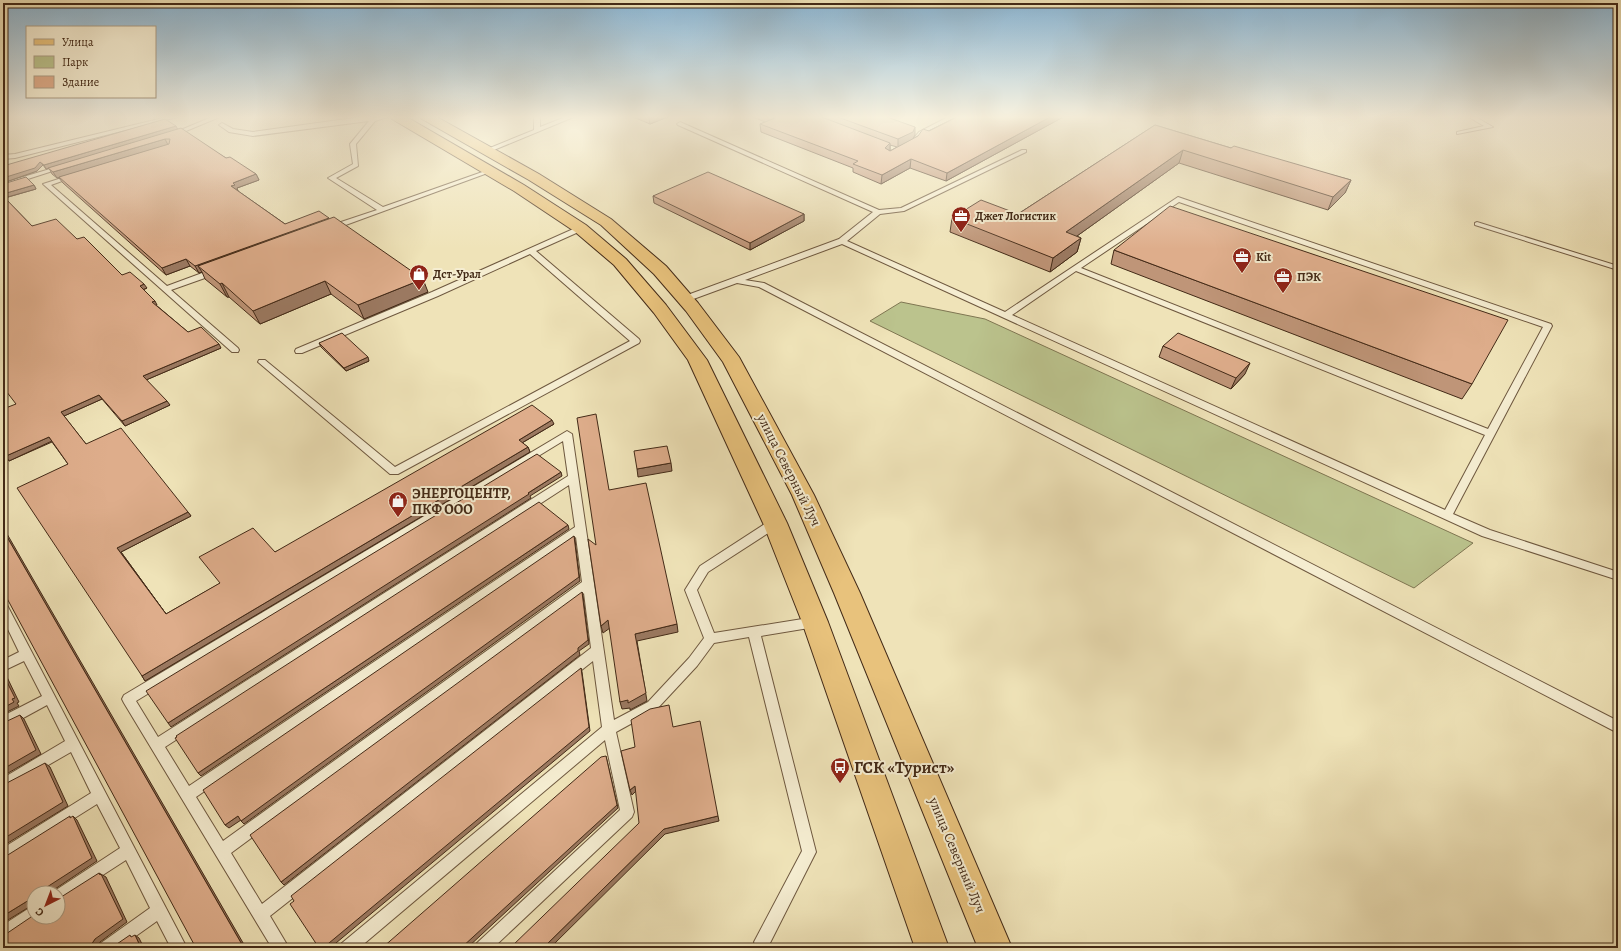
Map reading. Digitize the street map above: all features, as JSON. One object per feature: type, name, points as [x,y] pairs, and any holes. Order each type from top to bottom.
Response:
[{"type":"main road","name":"улица Северный Луч","points":[[489,161],[548,206],[580,228],[620,262],[660,309],[697,360],[776,523],[815,622],[932,948]]},
{"type":"main road","name":"улица Северный Луч","points":[[489,161],[571,199],[606,222],[660,270],[685,299],[732,361],[803,495],[847,593],[995,948]]},
{"type":"lane","points":[[355,160],[356,165],[331,178],[382,210]]},
{"type":"lane","points":[[762,160],[878,212],[902,210],[1005,160]]},
{"type":"lane","points":[[321,232],[382,210],[489,161]]},
{"type":"lane","points":[[3,185],[70,165]]},
{"type":"lane","points":[[82,173],[46,184],[235,350]]},
{"type":"lane","points":[[1006,315],[1178,200],[1548,326],[1447,516]]},
{"type":"lane","points":[[685,299],[842,241],[878,212]]},
{"type":"lane","points":[[1477,224],[1618,268]]},
{"type":"lane","points":[[299,351],[435,294],[580,228]]},
{"type":"lane","points":[[842,241],[1486,533],[1618,576]]},
{"type":"lane","points":[[262,362],[394,472],[636,341],[530,250]]},
{"type":"lane","points":[[166,289],[225,267]]},
{"type":"lane","points":[[1076,268],[1491,434]]},
{"type":"lane","points":[[736,281],[761,285],[1618,727]]},
{"type":"lane","points":[[282,948],[128,699],[567,434],[609,729],[627,812],[482,948]]},
{"type":"lane","points":[[157,745],[573,478]]},
{"type":"lane","points":[[710,639],[691,590],[704,569],[776,523]]},
{"type":"lane","points":[[188,795],[581,528]]},
{"type":"lane","points":[[1598,570],[1618,579]]},
{"type":"lane","points":[[222,850],[588,584]]},
{"type":"lane","points":[[4,613],[180,948]]},
{"type":"lane","points":[[347,948],[609,729],[652,706],[693,662],[710,639],[815,622]]},
{"type":"lane","points":[[754,632],[809,852],[762,942],[764,948]]},
{"type":"lane","points":[[261,914],[598,650]]},
{"type":"lane","points":[[3,666],[26,654]]},
{"type":"lane","points":[[3,723],[49,698]]},
{"type":"lane","points":[[3,786],[73,744]]},
{"type":"lane","points":[[3,856],[100,795]]},
{"type":"lane","points":[[66,892],[129,850]]},
{"type":"lane","points":[[106,948],[160,910]]},
{"type":"lane","points":[[3,934],[26,918]]},
{"type":"green space","points":[[901,302],[985,319],[1473,543],[1414,588],[870,321]]},
{"type":"building","points":[[22,160],[60,160],[44,165],[40,162],[35,168],[3,178],[3,166]]},
{"type":"building","points":[[73,160],[92,160],[53,172],[48,168]]},
{"type":"building","points":[[114,160],[235,160],[256,174],[233,183],[235,185],[231,186],[285,224],[319,211],[329,218],[195,266],[186,259],[162,268],[59,177]]},
{"type":"building","points":[[856,160],[908,160],[882,175],[853,164],[858,161]]},
{"type":"building","points":[[915,160],[970,160],[947,173]]},
{"type":"building","points":[[1101,160],[1168,160],[1066,232],[1081,238],[1053,258],[952,218],[981,200],[1018,214]]},
{"type":"building","points":[[1216,160],[1283,160],[1351,180],[1333,197]]},
{"type":"building","points":[[708,172],[804,214],[750,243],[653,196]]},
{"type":"building","points":[[26,177],[34,185],[3,194],[3,184]]},
{"type":"building","points":[[3,196],[32,226],[56,219],[77,239],[84,237],[122,275],[130,272],[144,284],[140,286],[155,301],[152,302],[188,332],[201,327],[219,344],[143,376],[167,401],[122,421],[99,395],[61,412],[86,444],[121,428],[188,512],[117,548],[166,614],[220,583],[199,557],[253,528],[275,552],[532,405],[552,420],[519,440],[528,447],[142,676],[17,488],[68,464],[49,437],[6,456],[3,452],[3,409],[16,404],[3,387]]},
{"type":"building","points":[[1170,206],[1508,320],[1472,384],[1114,250]]},
{"type":"building","points":[[334,217],[423,279],[358,305],[325,281],[253,311],[222,283],[220,284],[198,266]]},
{"type":"building","points":[[342,333],[368,357],[344,368],[319,343]]},
{"type":"building","points":[[1178,333],[1250,363],[1236,378],[1163,346]]},
{"type":"building","points":[[596,414],[609,490],[646,483],[677,624],[635,634],[646,693],[628,703],[628,700],[620,702],[608,620],[601,626],[588,539],[596,545],[577,418]]},
{"type":"building","points":[[667,446],[671,463],[637,469],[634,451]]},
{"type":"building","points":[[537,454],[561,472],[528,493],[529,494],[168,723],[146,691]]},
{"type":"building","points":[[539,502],[568,525],[198,773],[175,738],[177,737],[176,736]]},
{"type":"building","points":[[3,530],[244,948],[196,948],[3,591]]},
{"type":"building","points":[[574,536],[579,577],[241,821],[238,816],[225,825],[203,790]]},
{"type":"building","points":[[582,592],[588,640],[578,648],[578,651],[281,882],[250,835]]},
{"type":"building","points":[[581,668],[589,727],[323,948],[319,948],[290,904],[294,901],[291,896]]},
{"type":"building","points":[[3,674],[15,698],[12,699],[14,702],[3,708]]},
{"type":"building","points":[[669,705],[673,727],[700,721],[718,816],[664,829],[543,948],[510,948],[639,823],[635,786],[630,790],[621,751],[635,747],[631,720],[650,709]]},
{"type":"building","points":[[20,715],[36,750],[3,769],[3,723]]},
{"type":"building","points":[[606,756],[617,805],[461,948],[382,948],[601,757]]},
{"type":"building","points":[[45,763],[63,802],[3,839],[3,785]]},
{"type":"building","points":[[70,816],[70,818],[73,816],[92,858],[50,885],[26,885],[26,902],[3,916],[3,858]]},
{"type":"building","points":[[99,873],[100,875],[101,874],[123,919],[95,939],[91,945],[114,946],[130,935],[131,937],[135,935],[141,948],[3,948],[3,936],[26,920],[26,925],[66,925],[66,894]]},
{"type":"place","name":"Джет Логистик","points":[[961,233]]},
{"type":"place","name":"Kit","points":[[1242,274]]},
{"type":"place","name":"Дст-Урал","points":[[419,291]]},
{"type":"place","name":"ПЭК","points":[[1283,294]]},
{"type":"place","name":"ЭНЕРГОЦЕНТР, ПКФ ООО","points":[[398,518]]},
{"type":"place","name":"ГСК «Турист»","points":[[840,784]]}]
